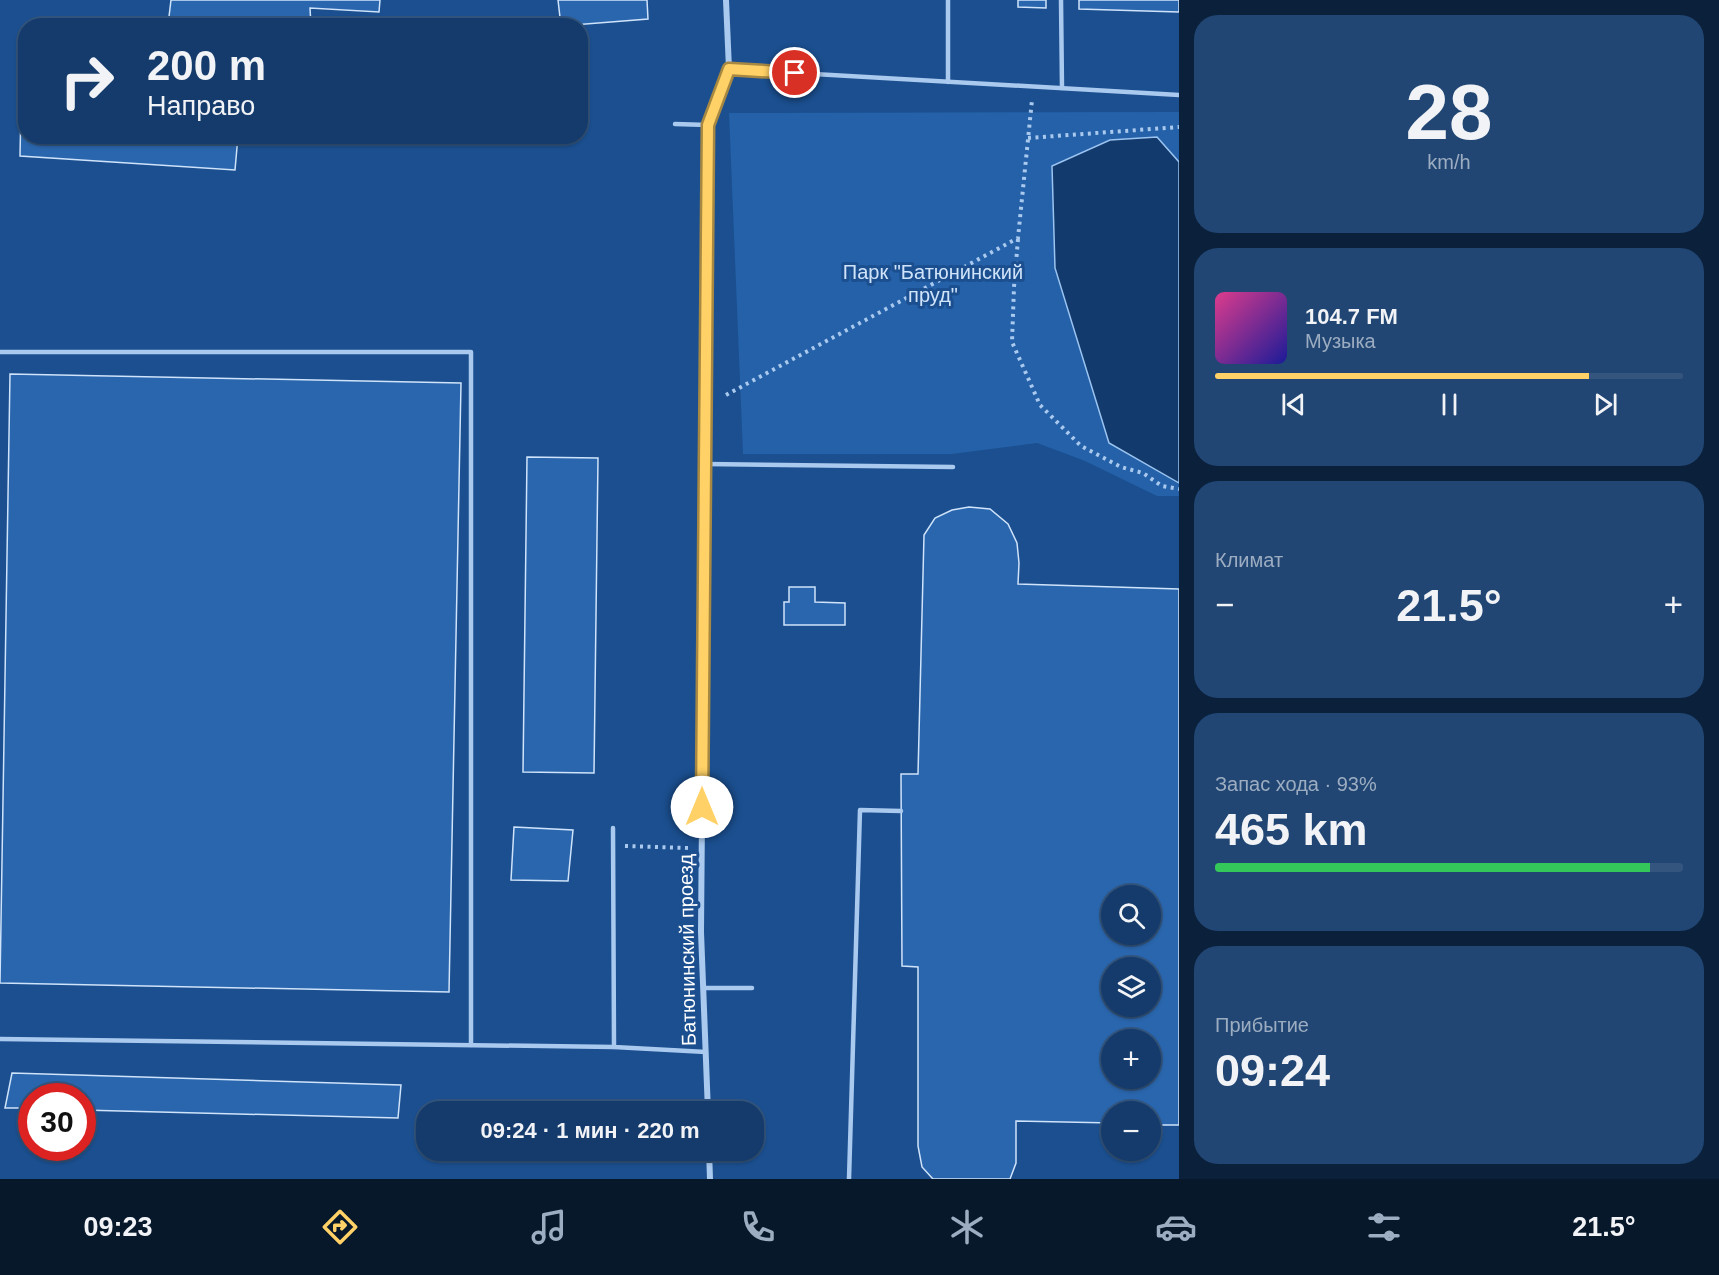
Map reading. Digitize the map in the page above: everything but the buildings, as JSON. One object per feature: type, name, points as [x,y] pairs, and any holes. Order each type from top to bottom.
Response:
[{"type":"street","name":"Батюнинский проезд","points":[[708,1101],[703,988],[702,848],[708,125],[729,69],[726,0]]},
{"type":"street","points":[[709,1161],[710,1179]]},
{"type":"lane","points":[[948,0],[948,82]]},
{"type":"lane","points":[[1061,0],[1062,87]]},
{"type":"lane","points":[[729,69],[1179,95]]},
{"type":"lane","points":[[675,124],[708,125]]},
{"type":"lane","points":[[0,352],[471,352],[471,1045]]},
{"type":"lane","points":[[705,464],[952,467]]},
{"type":"lane","points":[[849,1179],[860,810],[901,811]]},
{"type":"lane","points":[[613,828],[614,1047]]},
{"type":"lane","points":[[703,988],[752,988]]},
{"type":"lane","points":[[0,1039],[614,1047],[706,1052]]},
{"type":"path","points":[[1034,87],[1018,238],[1012,342],[1040,405],[1081,446],[1121,467],[1143,473],[1162,486],[1179,489]]},
{"type":"path","points":[[1028,138],[1179,128]]},
{"type":"path","points":[[726,395],[1018,238]]},
{"type":"path","points":[[613,846],[702,848]]},
{"type":"green space","name":"Парк \"Батюнинский пруд\"","points":[[1179,112],[1179,496],[1157,496],[1085,461],[1037,443],[952,454],[743,454],[729,113]]},
{"type":"shaded area","points":[[1157,137],[1179,162],[1179,483],[1109,443],[1055,268],[1052,166],[1110,140]]},
{"type":"route","points":[[702,807],[708,125],[729,69],[795,73]]}]
